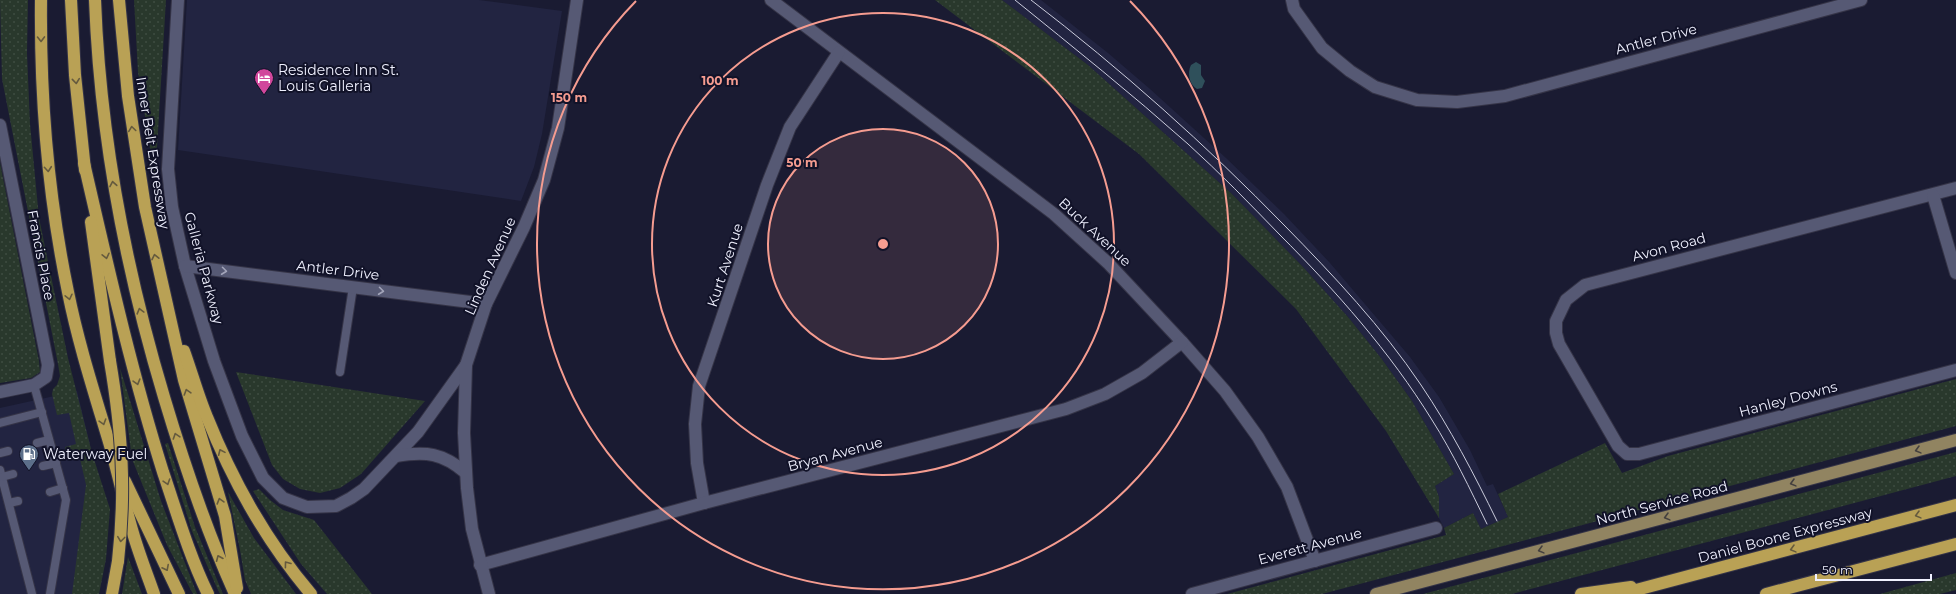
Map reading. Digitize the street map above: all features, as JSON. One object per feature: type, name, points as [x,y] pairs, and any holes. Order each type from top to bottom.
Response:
[{"type":"highway","points":[[41,0],[45,126],[57,239],[81,349],[109,443],[133,533],[154,594]]},
{"type":"highway","points":[[71,0],[75,75],[84,163],[110,361],[117,403],[123,467],[123,508],[118,561],[112,594]]},
{"type":"highway","points":[[96,0],[100,80],[106,136],[119,217],[132,279],[174,430],[206,527],[236,594]]},
{"type":"highway","name":"Inner Belt Expressway","points":[[120,0],[128,96],[135,152],[156,261],[168,309]]},
{"type":"highway","points":[[84,163],[118,312],[155,445],[182,530],[208,594]]},
{"type":"highway","points":[[168,309],[184,380],[212,470],[232,549],[236,594]]},
{"type":"highway","points":[[168,309],[206,415],[239,489],[276,549],[312,594]]},
{"type":"highway","points":[[109,443],[136,507],[179,594]]},
{"type":"highway","name":"Daniel Boone Expressway","points":[[1621,594],[1956,505]]},
{"type":"highway","points":[[1766,594],[1956,544]]},
{"type":"highway","points":[[1581,594],[1660,583]]},
{"type":"main road","name":"North Service Road","points":[[1376,594],[1956,440]]},
{"type":"street","name":"Galleria Parkway","points":[[178,0],[168,168],[172,207],[185,266],[214,360],[242,436],[263,478],[283,498],[307,507],[336,506],[351,498],[364,488],[396,456]]},
{"type":"street","name":"Linden Avenue","points":[[489,594],[480,565],[472,529],[466,473],[464,433],[466,365],[486,304],[524,227],[544,180],[558,128],[577,0]]},
{"type":"street","name":"Buck Avenue","points":[[771,0],[1054,214],[1108,263],[1182,342],[1225,391],[1258,437],[1287,487],[1315,561]]},
{"type":"street","name":"Antler Drive","points":[[1292,0],[1294,9],[1322,48],[1350,72],[1375,88],[1417,100],[1457,102],[1505,96],[1861,0]]},
{"type":"street","points":[[1808,14],[1820,0]]},
{"type":"street","name":"Kurt Avenue","points":[[704,503],[697,463],[695,424],[700,386],[767,185],[790,127],[839,52]]},
{"type":"street","name":"Francis Place","points":[[0,125],[48,366],[46,377],[34,386]]},
{"type":"street","name":"Avon Road","points":[[1627,454],[1618,446],[1559,344],[1556,321],[1566,300],[1575,291],[1586,285],[1956,188]]},
{"type":"street","points":[[1933,194],[1956,273]]},
{"type":"street","name":"Antler Drive","points":[[185,266],[486,304]]},
{"type":"street","name":"Bryan Avenue","points":[[480,565],[704,503],[1066,409],[1105,394],[1142,373],[1182,342]]},
{"type":"street","points":[[396,456],[418,432],[466,365]]},
{"type":"street","name":"Hanley Downs","points":[[1627,454],[1639,454],[1956,370]]},
{"type":"street","points":[[0,392],[34,386]]},
{"type":"street","points":[[396,456],[415,453],[432,453],[449,460],[466,473]]},
{"type":"street","name":"Everett Avenue","points":[[1192,594],[1436,528]]},
{"type":"lane","points":[[340,372],[353,287]]},
{"type":"lane","points":[[34,386],[66,500],[50,594]]},
{"type":"lane","points":[[0,423],[42,412]]},
{"type":"lane","points":[[37,443],[49,440]]},
{"type":"lane","points":[[43,466],[56,463]]},
{"type":"lane","points":[[13,474],[1,473],[32,594]]},
{"type":"lane","points":[[50,492],[63,488]]},
{"type":"lane","points":[[9,503],[18,501]]},
{"type":"shaded area","points":[[187,0],[479,0],[562,11],[542,134],[534,167],[521,201],[178,150]]},
{"type":"shaded area","points":[[1002,0],[1041,0],[1108,53],[1150,89],[1226,158],[1284,214],[1330,263],[1410,357],[1439,397],[1470,450],[1487,486],[1493,484],[1508,517],[1481,529],[1473,513],[1444,528],[1439,518],[1439,497],[1435,486],[1454,474],[1412,401],[1381,358],[1348,317],[1304,268],[1231,193],[1088,65]]},
{"type":"shaded area","points":[[1196,62],[1201,65],[1201,75],[1205,81],[1202,88],[1197,89],[1192,85],[1189,75],[1191,65]]},
{"type":"shaded area","points":[[77,391],[92,453],[73,594],[0,594],[0,408]]},
{"type":"green space","points":[[0,0],[28,0],[27,53],[30,124],[39,218],[68,358],[92,453],[110,509],[106,559],[99,594],[72,594],[86,485],[78,450],[66,453],[65,447],[76,444],[69,413],[57,415],[52,394],[60,376],[2,79]]},
{"type":"green space","points":[[134,0],[166,0],[155,180],[138,72]]},
{"type":"green space","points":[[935,0],[1002,0],[1088,65],[1231,193],[1304,268],[1348,317],[1381,358],[1412,401],[1454,474],[1435,486],[1439,497],[1439,518],[1386,431],[1296,309],[1139,154]]},
{"type":"green space","points":[[0,163],[40,372],[31,378],[0,383]]},
{"type":"green space","points":[[120,368],[161,501],[197,594],[193,594],[167,545],[132,459]]},
{"type":"green space","points":[[236,372],[425,401],[361,474],[340,488],[320,493],[300,489],[283,479],[272,465]]},
{"type":"green space","points":[[1956,379],[1956,426],[1322,594],[1227,594],[1446,535],[1444,528],[1473,513],[1481,529],[1508,517],[1498,494],[1605,443],[1622,473],[1668,456]]},
{"type":"green space","points":[[168,443],[195,527],[223,594],[220,594],[217,588],[192,531],[165,444]]},
{"type":"green space","points":[[1956,452],[1956,476],[1512,594],[1423,594]]},
{"type":"green space","points":[[259,489],[283,510],[314,520],[372,594],[327,594],[301,564],[253,491]]},
{"type":"green space","points":[[228,492],[254,538],[296,594],[251,594],[245,580]]},
{"type":"green space","points":[[128,557],[142,594],[122,594]]},
{"type":"green space","points":[[1956,573],[1956,590],[1940,594],[1880,594]]},
{"type":"tram line","points":[[1015,0],[1167,125],[1212,166],[1301,256],[1342,300],[1380,346],[1416,395],[1447,445],[1487,524]]},
{"type":"tram line","points":[[1031,0],[1098,53],[1194,137],[1285,226],[1357,302],[1406,364],[1432,401],[1480,486],[1497,521]]},
{"type":"place","name":"Residence Inn St. Louis Galleria","points":[[264,95]]},
{"type":"place","name":"Waterway Fuel","points":[[29,471]]}]
